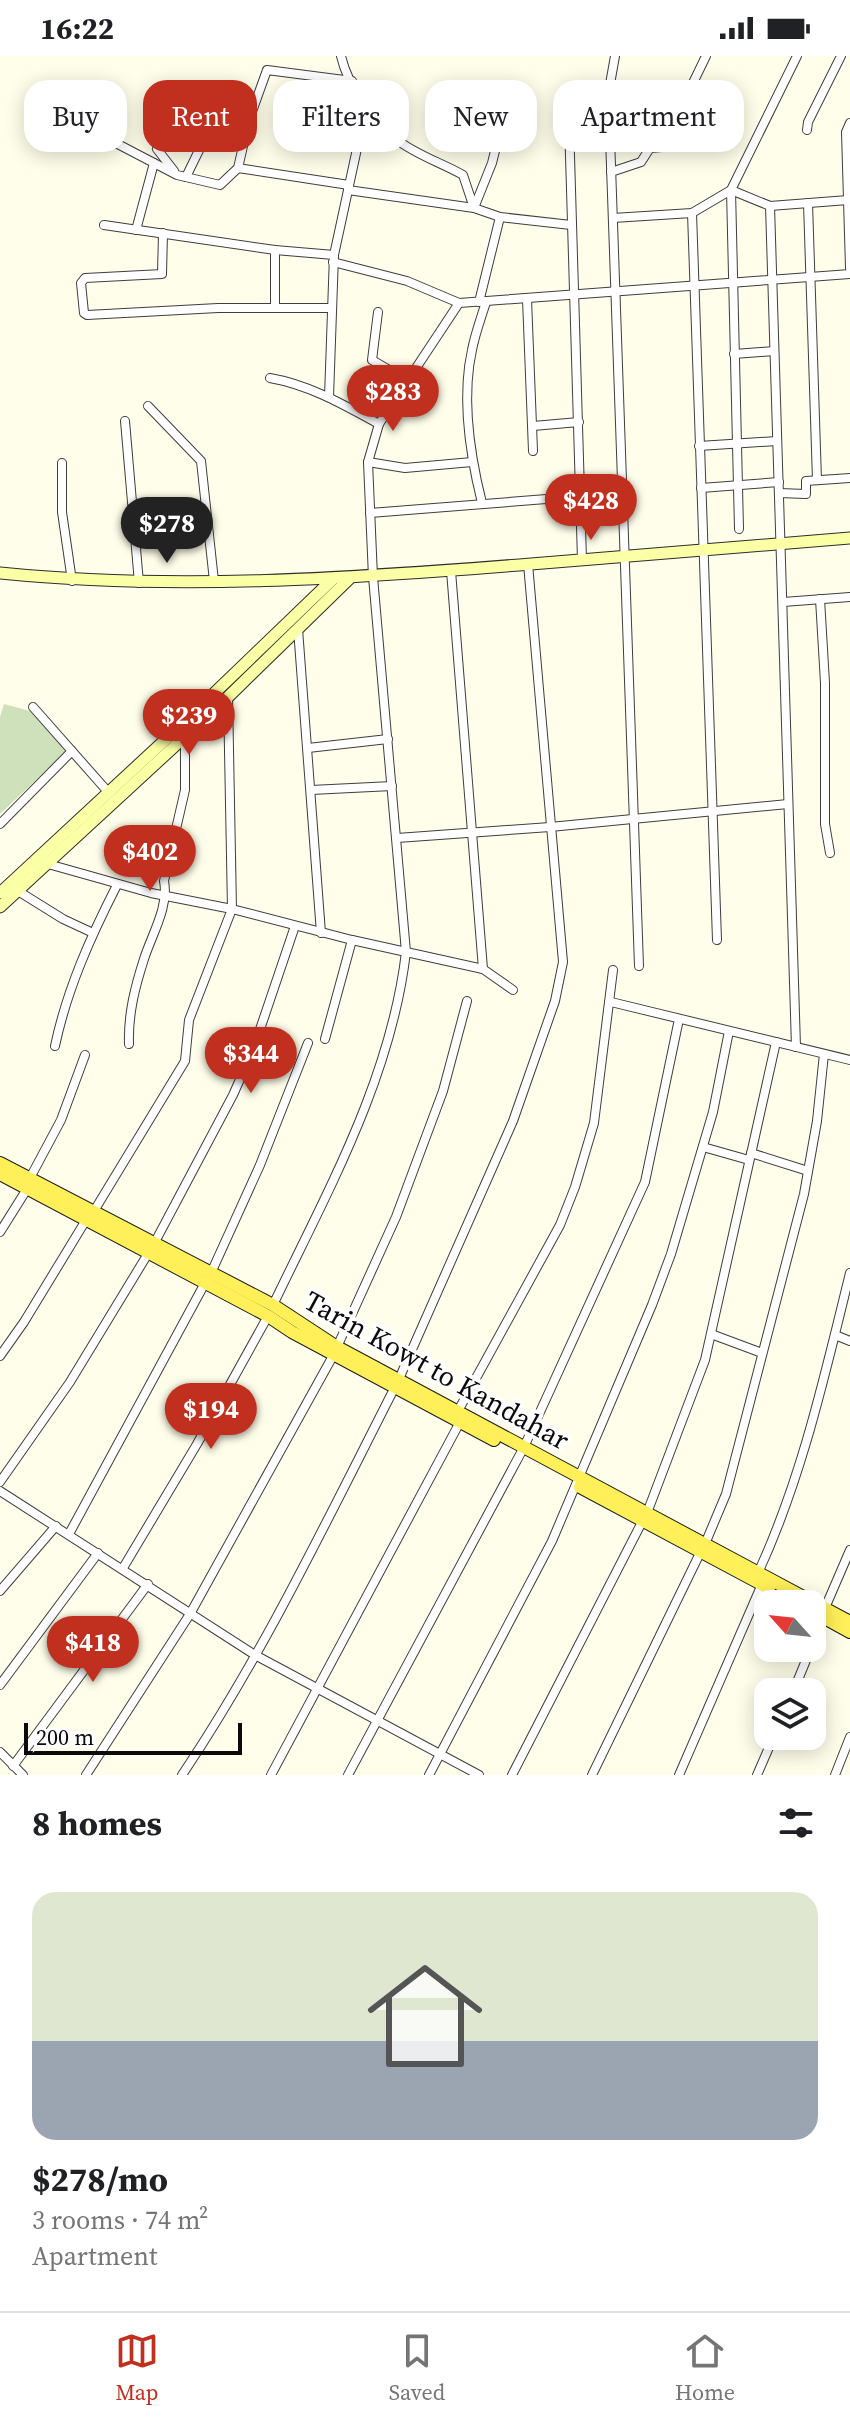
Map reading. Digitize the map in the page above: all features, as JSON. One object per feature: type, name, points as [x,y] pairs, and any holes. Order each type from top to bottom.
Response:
[{"type":"main road","points":[[0,573],[72,581],[139,583],[350,578],[850,538]]},
{"type":"main road","points":[[0,893],[334,578]]},
{"type":"main road","points":[[0,907],[228,697],[350,578]]},
{"type":"main road","name":"Tarin Kowt to Kandahar","points":[[0,1163],[28,1184]]},
{"type":"main road","name":"Tarin Kowt to Kandahar","points":[[0,1174],[28,1184],[152,1247],[270,1310],[336,1351],[781,1590]]},
{"type":"main road","name":"Tarin Kowt to Kandahar","points":[[760,1578],[778,1590]]},
{"type":"main road","name":"Tarin Kowt to Kandahar","points":[[826,1614],[850,1622]]},
{"type":"main road","name":"Tarin Kowt to Kandahar","points":[[826,1616],[850,1632]]},
{"type":"street","points":[[341,56],[351,80]]},
{"type":"street","points":[[615,56],[610,84],[611,172],[639,966]]},
{"type":"street","points":[[611,172],[641,162],[650,148],[662,147],[706,56]]},
{"type":"street","points":[[739,529],[731,190],[797,56]]},
{"type":"street","points":[[807,130],[808,122],[841,56]]},
{"type":"street","points":[[127,149],[182,176],[220,185],[238,168],[249,120],[267,70],[344,80]]},
{"type":"street","points":[[104,225],[333,258],[407,281],[459,303],[810,277],[850,271],[846,132],[850,123]]},
{"type":"street","points":[[409,147],[463,175],[474,208]]},
{"type":"street","points":[[160,152],[182,176]]},
{"type":"street","points":[[182,176],[197,152]]},
{"type":"street","points":[[329,397],[333,258],[356,152]]},
{"type":"street","points":[[474,208],[495,152]]},
{"type":"street","points":[[570,152],[582,560]]},
{"type":"street","points":[[136,230],[154,163]]},
{"type":"street","points":[[238,168],[474,208],[500,217],[571,225]]},
{"type":"street","points":[[613,218],[692,213],[731,190]]},
{"type":"street","points":[[731,190],[770,206],[848,200]]},
{"type":"street","points":[[808,203],[817,480]]},
{"type":"street","points":[[770,206],[796,1047]]},
{"type":"street","points":[[692,213],[717,940]]},
{"type":"street","points":[[482,503],[472,462],[469,372],[500,217]]},
{"type":"street","points":[[163,233],[162,274],[85,278],[81,283],[84,313],[331,308]]},
{"type":"street","points":[[275,250],[275,308]]},
{"type":"street","points":[[527,299],[533,451]]},
{"type":"street","points":[[123,1568],[197,1444],[270,1310],[358,1127],[381,1066],[406,952],[373,577],[368,462],[379,424],[459,303]]},
{"type":"street","points":[[378,312],[372,360],[408,381]]},
{"type":"street","points":[[734,354],[774,351]]},
{"type":"street","points":[[270,378],[291,382],[329,397],[379,424]]},
{"type":"street","points":[[148,406],[201,461],[214,581]]},
{"type":"street","points":[[125,421],[139,583]]},
{"type":"street","points":[[533,426],[579,422]]},
{"type":"street","points":[[699,446],[777,441]]},
{"type":"street","points":[[368,462],[405,468],[472,462]]},
{"type":"street","points":[[62,463],[62,512],[72,581]]},
{"type":"street","points":[[779,493],[806,494],[806,481],[850,478]]},
{"type":"street","points":[[701,488],[779,482]]},
{"type":"street","points":[[370,513],[623,493]]},
{"type":"street","points":[[182,1775],[255,1655],[397,1383],[513,1121],[555,1001],[563,962],[528,564]]},
{"type":"street","points":[[451,571],[483,969]]},
{"type":"street","points":[[783,602],[850,597]]},
{"type":"street","points":[[820,599],[825,683],[825,816],[830,853]]},
{"type":"street","points":[[298,629],[321,933]]},
{"type":"street","points":[[0,1356],[185,1061],[189,1020],[232,909],[228,697]]},
{"type":"street","points":[[33,707],[109,793]]},
{"type":"street","points":[[129,1044],[128,1019],[144,960],[167,895],[164,881],[185,790],[185,737]]},
{"type":"street","points":[[308,748],[388,739]]},
{"type":"street","points":[[0,824],[72,751]]},
{"type":"street","points":[[311,790],[392,786]]},
{"type":"street","points":[[397,838],[788,804]]},
{"type":"street","points":[[48,864],[117,885],[483,969],[513,990]]},
{"type":"street","points":[[55,1046],[62,1013],[93,933],[117,885]]},
{"type":"street","points":[[18,891],[63,919],[93,933]]},
{"type":"street","points":[[0,1482],[70,1382],[152,1247],[248,1062],[295,926]]},
{"type":"street","points":[[325,1039],[352,940]]},
{"type":"street","points":[[271,1775],[560,1225],[594,1123],[613,970]]},
{"type":"street","points":[[86,1775],[190,1614],[336,1351],[396,1217],[443,1091],[467,1001]]},
{"type":"street","points":[[611,1002],[850,1060]]},
{"type":"street","points":[[348,1775],[522,1451],[645,1182],[679,1019]]},
{"type":"street","points":[[429,1775],[552,1541],[652,1305],[713,1112],[729,1031]]},
{"type":"street","points":[[512,1775],[645,1516],[705,1360],[776,1042]]},
{"type":"street","points":[[69,1534],[208,1278],[260,1165],[308,1043]]},
{"type":"street","points":[[592,1775],[703,1548],[726,1494],[808,1171],[824,1054]]},
{"type":"street","points":[[0,1232],[61,1120],[85,1055]]},
{"type":"street","points":[[703,1147],[808,1171]]},
{"type":"street","points":[[679,1775],[775,1537],[801,1458],[850,1273]]},
{"type":"street","points":[[711,1334],[762,1353]]},
{"type":"street","points":[[835,1335],[850,1341]]},
{"type":"street","points":[[0,1491],[255,1655],[479,1775]]},
{"type":"street","points":[[0,1591],[56,1526]]},
{"type":"street","points":[[826,1600],[850,1550]]},
{"type":"street","points":[[0,1685],[98,1553]]},
{"type":"street","points":[[0,1770],[148,1584]]},
{"type":"street","points":[[835,1775],[850,1737]]},
{"type":"street","points":[[757,1775],[768,1750]]},
{"type":"street","points":[[7,1759],[23,1775]]},
{"type":"green space","points":[[4,704],[34,712],[67,751],[0,814],[0,717]]}]
